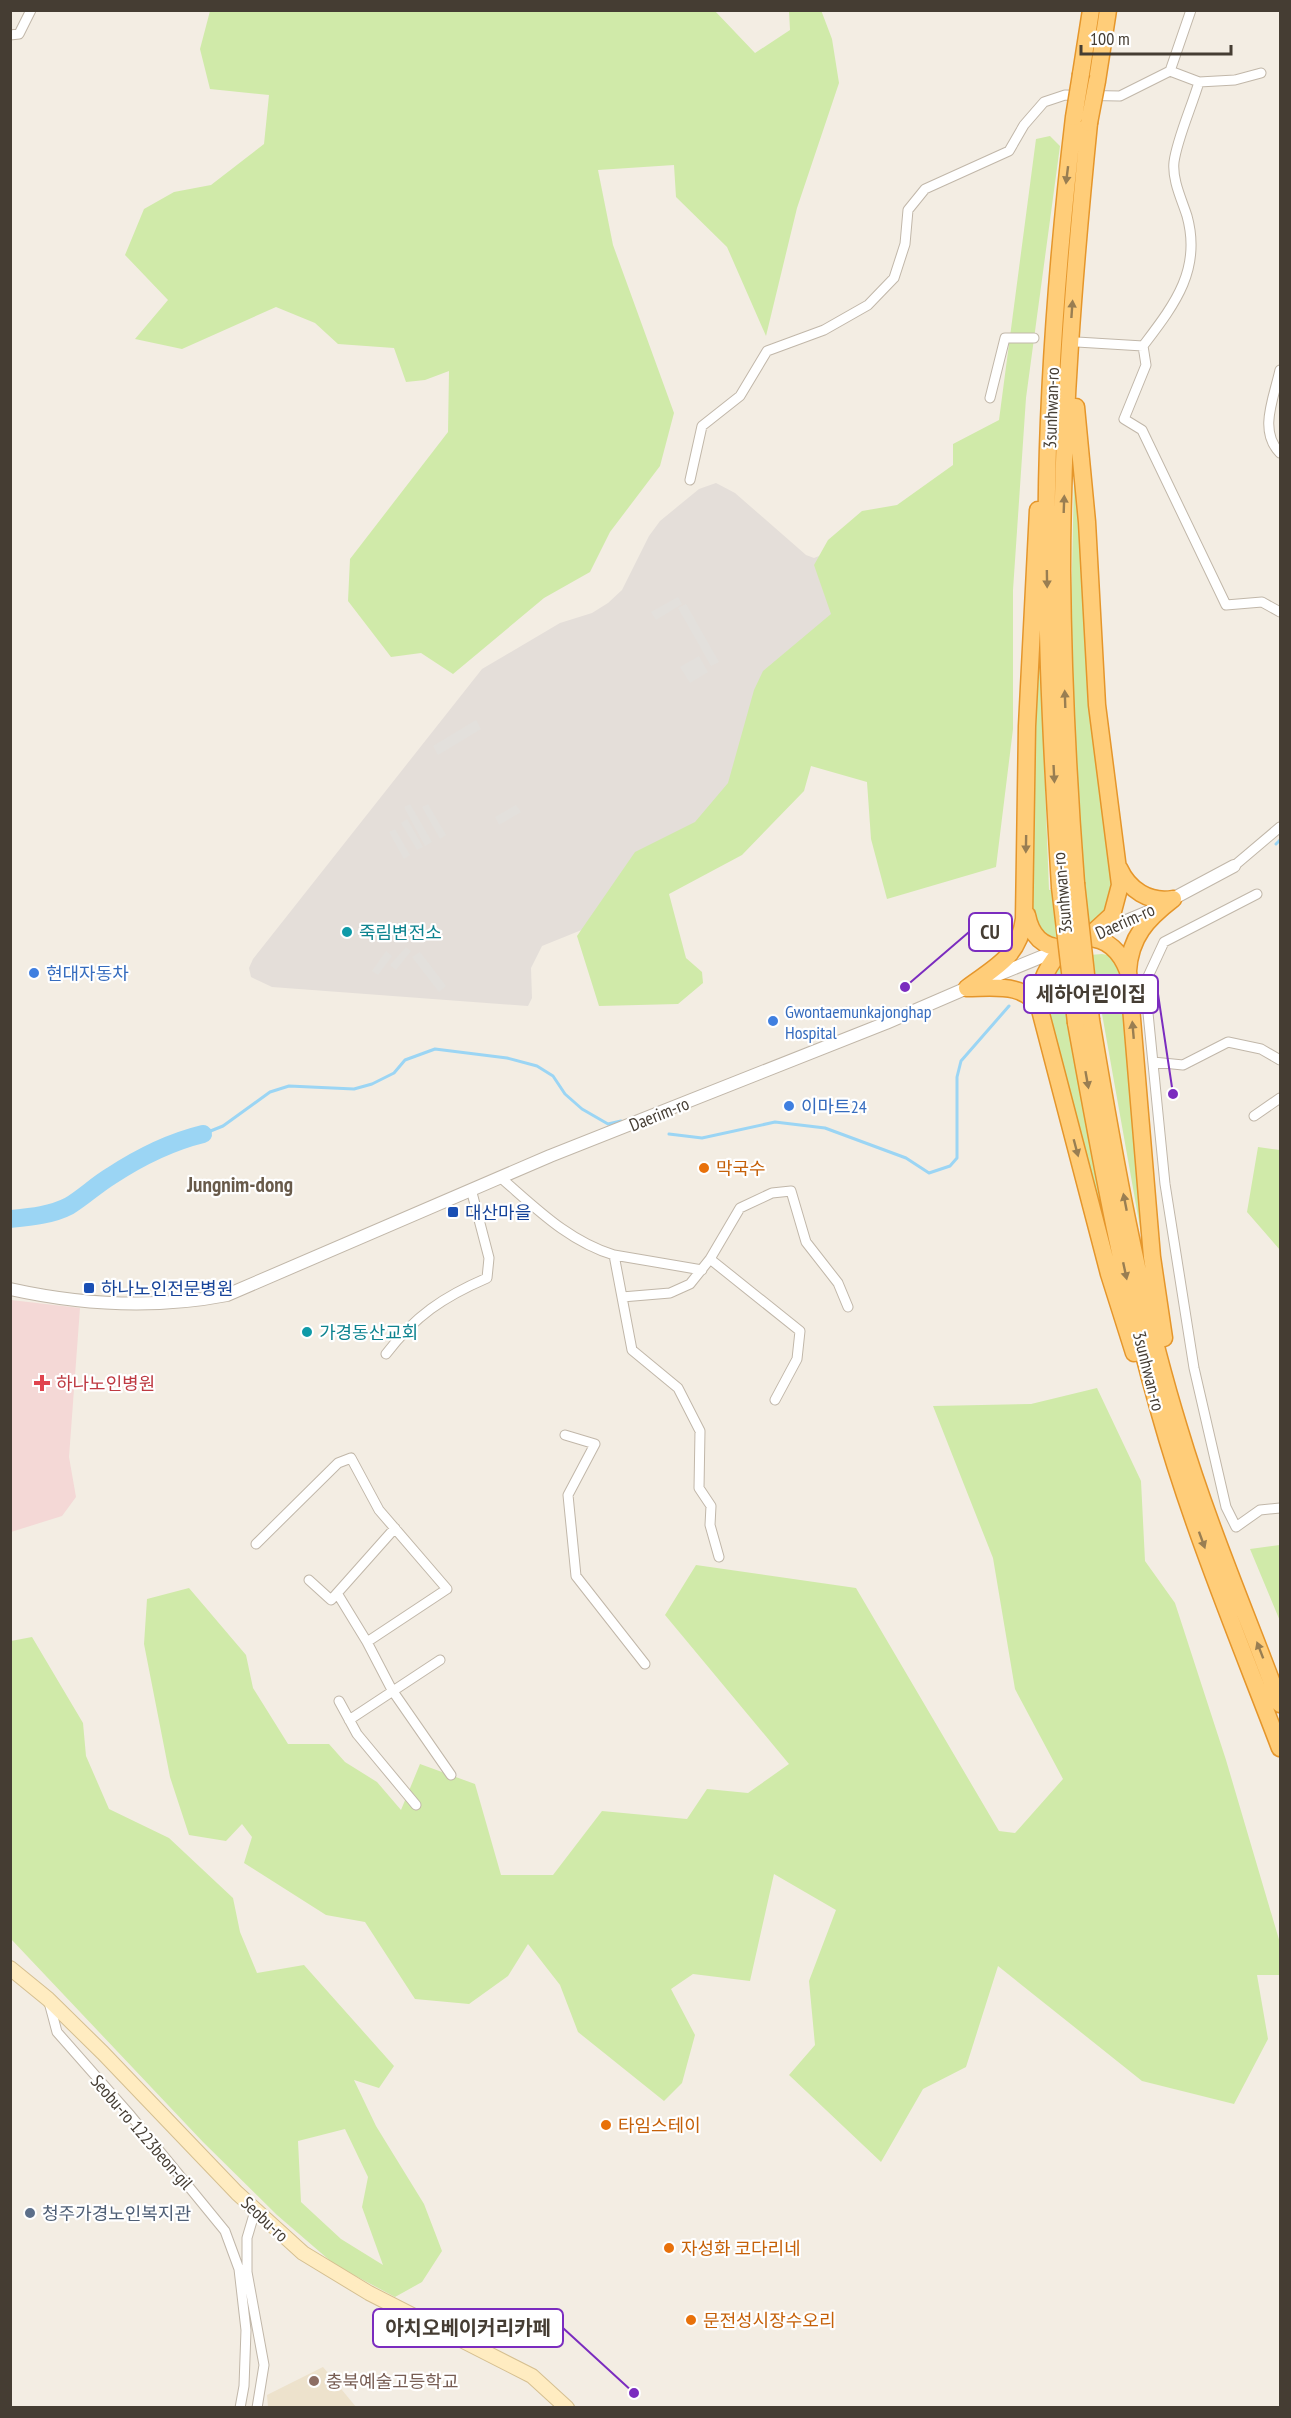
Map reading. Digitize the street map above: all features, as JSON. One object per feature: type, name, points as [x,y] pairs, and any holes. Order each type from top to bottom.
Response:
[{"type":"highway","name":"3sunhwan-ro","points":[[1068,885],[1062,569],[1074,338],[1081,120],[1080,74],[1091,10]]},
{"type":"highway","name":"3sunhwan-ro","points":[[1108,10],[1097,81],[1081,120],[1059,262],[1049,411],[1047,577],[1051,731],[1084,1021],[1143,1348],[1172,1454],[1281,1748]]},
{"type":"highway","points":[[967,988],[1013,951],[1023,931],[1026,908],[1027,726],[1033,561],[1059,262]]},
{"type":"highway","points":[[1074,338],[1097,705],[1120,885],[1116,909],[1103,925],[1087,938]]},
{"type":"highway","points":[[1119,867],[1128,884],[1140,893],[1160,900],[1173,899]]},
{"type":"highway","points":[[1173,899],[1139,930],[1132,945],[1128,971],[1146,1195],[1157,1298],[1166,1349],[1197,1482]]},
{"type":"highway","points":[[1026,908],[1030,925],[1038,939],[1051,946],[1065,947]]},
{"type":"highway","points":[[1087,938],[1109,944],[1128,971]]},
{"type":"highway","points":[[1065,947],[1050,964],[1043,979],[1038,999],[1040,1010],[1118,1305],[1193,1514]]},
{"type":"highway","points":[[967,988],[1021,991],[1032,997],[1040,1010]]},
{"type":"highway","name":"3sunhwan-ro","points":[[1084,1021],[1152,1331],[1197,1482],[1281,1704]]},
{"type":"main road","name":"Seobu-ro","points":[[10,1968],[48,1999],[255,2211],[303,2253],[331,2272],[532,2376],[567,2408]]},
{"type":"street","points":[[10,35],[19,34],[31,10]]},
{"type":"street","points":[[690,480],[702,426],[740,396],[767,351],[833,325],[868,305],[894,278],[905,244],[908,210],[926,189],[1009,152],[1030,117],[1044,102],[1065,95],[1120,96],[1170,71],[1191,10]]},
{"type":"street","points":[[1170,71],[1199,82],[1235,80],[1261,73]]},
{"type":"street","points":[[1199,82],[1174,163],[1192,251],[1183,289],[1143,346],[1146,365],[1124,419],[1142,430],[1226,605],[1262,602],[1281,612]]},
{"type":"street","points":[[990,398],[1005,338],[1034,338]]},
{"type":"street","points":[[1074,338],[1143,346]]},
{"type":"street","points":[[1281,370],[1267,431],[1272,444],[1281,453]]},
{"type":"street","name":"Daerim-ro","points":[[10,1289],[87,1303],[185,1303],[227,1295],[275,1277],[500,1177],[875,1028],[1087,938],[1173,899],[1234,866],[1281,827]]},
{"type":"street","points":[[1257,894],[1164,942],[1145,983],[1165,1184],[1194,1368],[1226,1507],[1236,1527],[1260,1510],[1281,1508]]},
{"type":"street","points":[[1153,1062],[1183,1065],[1228,1042],[1261,1049],[1281,1060]]},
{"type":"street","points":[[1254,1116],[1281,1098]]},
{"type":"street","points":[[500,1177],[567,1234],[590,1247],[614,1255],[702,1270]]},
{"type":"street","points":[[386,1354],[407,1328],[422,1316],[455,1292],[487,1278],[489,1258],[471,1190]]},
{"type":"street","points":[[622,1297],[670,1293],[690,1284],[710,1259],[740,1208],[772,1193],[791,1191],[806,1242],[838,1283],[848,1307]]},
{"type":"street","points":[[614,1255],[632,1350],[678,1388],[700,1431],[699,1488],[711,1506],[710,1525],[719,1557]]},
{"type":"street","points":[[710,1259],[800,1331],[797,1359],[775,1400]]},
{"type":"street","points":[[565,1435],[595,1444],[568,1495],[576,1576],[645,1664]]},
{"type":"street","points":[[256,1544],[338,1462],[351,1458],[379,1510],[447,1589],[367,1642]]},
{"type":"street","points":[[309,1580],[331,1600],[395,1528]]},
{"type":"street","points":[[337,1593],[367,1642],[392,1690],[451,1775]]},
{"type":"street","points":[[350,1720],[440,1660]]},
{"type":"street","points":[[339,1701],[357,1734],[416,1804]]},
{"type":"street","name":"Seobu-ro 1223beon-gil","points":[[48,1999],[57,2032],[131,2116],[225,2231],[239,2270],[246,2327],[244,2386],[240,2408]]},
{"type":"street","points":[[255,2211],[247,2238],[247,2272],[264,2365],[257,2408]]},
{"type":"street","points":[[246,2327],[258,2327]]},
{"type":"shaded area","points":[[716,483],[735,493],[806,555],[814,558],[824,554],[911,603],[745,823],[589,927],[542,946],[531,968],[532,998],[528,1006],[272,987],[251,977],[249,968],[253,959],[482,669],[560,623],[592,613],[608,603],[622,590],[649,536],[660,521],[699,489]]},
{"type":"shaded area","points":[[678,597],[682,604],[656,620],[651,612]]},
{"type":"shaded area","points":[[686,604],[719,662],[711,666],[678,608]]},
{"type":"shaded area","points":[[699,656],[708,672],[690,683],[680,667]]},
{"type":"shaded area","points":[[476,720],[481,729],[438,755],[433,746]]},
{"type":"shaded area","points":[[410,804],[432,842],[425,846],[404,807]]},
{"type":"shaded area","points":[[428,804],[446,835],[440,839],[422,807]]},
{"type":"shaded area","points":[[516,805],[521,812],[499,825],[495,817]]},
{"type":"shaded area","points":[[407,819],[423,847],[417,850],[401,823]]},
{"type":"shaded area","points":[[395,829],[410,855],[404,859],[389,832]]},
{"type":"shaded area","points":[[406,947],[411,951],[396,970],[390,965]]},
{"type":"shaded area","points":[[386,951],[392,956],[378,975],[372,971]]},
{"type":"shaded area","points":[[420,952],[446,986],[439,992],[412,957]]},
{"type":"shaded area","name":"하나노인병원","points":[[11,1300],[80,1308],[69,1457],[76,1497],[62,1516],[11,1532]]},
{"type":"shaded area","name":"충북예술고등학교","points":[[323,2367],[356,2407],[268,2407],[267,2395]]},
{"type":"green space","points":[[821,10],[832,39],[839,83],[797,208],[766,336],[727,247],[676,197],[674,165],[598,170],[613,245],[674,413],[660,466],[610,532],[590,572],[544,598],[453,674],[421,653],[391,657],[348,601],[350,559],[448,432],[449,371],[425,380],[406,382],[394,348],[338,344],[315,323],[276,307],[182,349],[135,339],[168,300],[125,255],[144,209],[174,192],[211,185],[264,144],[269,95],[210,89],[200,49],[210,11],[715,11],[755,53],[790,30],[789,11]]},
{"type":"green space","points":[[1050,136],[1060,146],[1026,398],[1013,590],[1013,729],[996,867],[887,899],[871,839],[867,782],[811,766],[804,791],[742,855],[669,894],[686,958],[702,972],[703,983],[678,1004],[599,1006],[577,936],[635,852],[695,822],[728,783],[754,690],[763,671],[831,614],[814,565],[828,540],[862,511],[897,505],[953,465],[953,444],[999,420],[1036,139]]},
{"type":"green space","points":[[1074,477],[1078,477],[1114,894],[1106,911],[1095,921],[1049,940],[1033,920],[1030,883],[1036,632],[1043,629],[1044,758],[1049,890],[1083,883],[1073,778],[1070,660]]},
{"type":"green space","points":[[1090,955],[1108,955],[1120,967],[1149,1278],[1096,980],[1063,989],[1121,1290],[1045,1009],[1045,997],[1058,969]]},
{"type":"green space","points":[[1258,1147],[1280,1150],[1280,1250],[1247,1212]]},
{"type":"green space","points":[[1097,1388],[1141,1481],[1145,1561],[1175,1603],[1226,1760],[1280,1943],[1280,1975],[1257,1975],[1268,2039],[1234,2104],[1142,2081],[998,1966],[966,2067],[923,2089],[881,2162],[789,2075],[815,2045],[809,1981],[836,1910],[774,1874],[750,1981],[693,1974],[671,1989],[695,2035],[682,2083],[664,2101],[578,2032],[560,1985],[528,1944],[508,1976],[469,2004],[415,1999],[365,1922],[326,1915],[244,1863],[252,1837],[242,1824],[226,1841],[189,1835],[170,1777],[144,1644],[147,1599],[189,1588],[246,1655],[253,1688],[288,1744],[329,1744],[345,1762],[377,1782],[401,1810],[420,1764],[475,1784],[501,1875],[553,1875],[602,1811],[687,1819],[707,1789],[748,1793],[789,1764],[665,1615],[696,1565],[856,1588],[999,1831],[1015,1833],[1063,1779],[1015,1689],[993,1558],[933,1406],[1031,1404]]},
{"type":"green space","points":[[1280,1545],[1280,1621],[1250,1549]]},
{"type":"green space","points":[[32,1637],[83,1723],[86,1756],[109,1809],[169,1838],[233,1898],[240,1932],[257,1973],[304,1965],[394,2066],[379,2088],[354,2080],[376,2126],[424,2204],[442,2251],[422,2282],[395,2297],[335,2265],[277,2215],[203,2142],[11,1939],[11,1641]],"holes":[[[345,2129],[368,2177],[362,2207],[383,2265],[341,2239],[301,2202],[298,2141]]]},
{"type":"waterway","points":[[1276,844],[1280,840]]},
{"type":"waterway","points":[[669,1134],[702,1138],[775,1122],[825,1128],[906,1158],[929,1173],[950,1166],[957,1158],[957,1077],[961,1061],[1009,1006]]},
{"type":"waterway","points":[[203,1134],[223,1126],[270,1092],[289,1086],[354,1089],[372,1084],[394,1073],[405,1060],[435,1049],[507,1058],[537,1066],[553,1076],[565,1094],[582,1109],[608,1124],[621,1121]]},
{"type":"waterway","points":[[10,1219],[55,1212],[69,1206],[144,1156],[179,1141],[203,1134]]},
{"type":"place","name":"죽림변전소","points":[[347,932]]},
{"type":"place","name":"현대자동차","points":[[34,973]]},
{"type":"place","name":"CU","points":[[905,987]]},
{"type":"place","name":"Gwontaemunkajonghap Hospital","points":[[773,1021]]},
{"type":"place","name":"세하어린이집","points":[[1173,1094]]},
{"type":"place","name":"이마트24","points":[[789,1106]]},
{"type":"place","name":"막국수","points":[[704,1168]]},
{"type":"place","name":"대산마을","points":[[453,1212]]},
{"type":"place","name":"하나노인전문병원","points":[[89,1288]]},
{"type":"place","name":"가경동산교회","points":[[307,1332]]},
{"type":"place","name":"하나노인병원","points":[[42,1383]]},
{"type":"place","name":"타임스테이","points":[[606,2125]]},
{"type":"place","name":"청주가경노인복지관","points":[[30,2213]]},
{"type":"place","name":"자성화 코다리네","points":[[669,2248]]},
{"type":"place","name":"문전성시장수오리","points":[[691,2320]]},
{"type":"place","name":"충북예술고등학교","points":[[314,2381]]},
{"type":"place","name":"아치오베이커리카페","points":[[634,2393]]},
{"type":"district","name":"Jungnim-dong","points":[[240,1184]]}]
